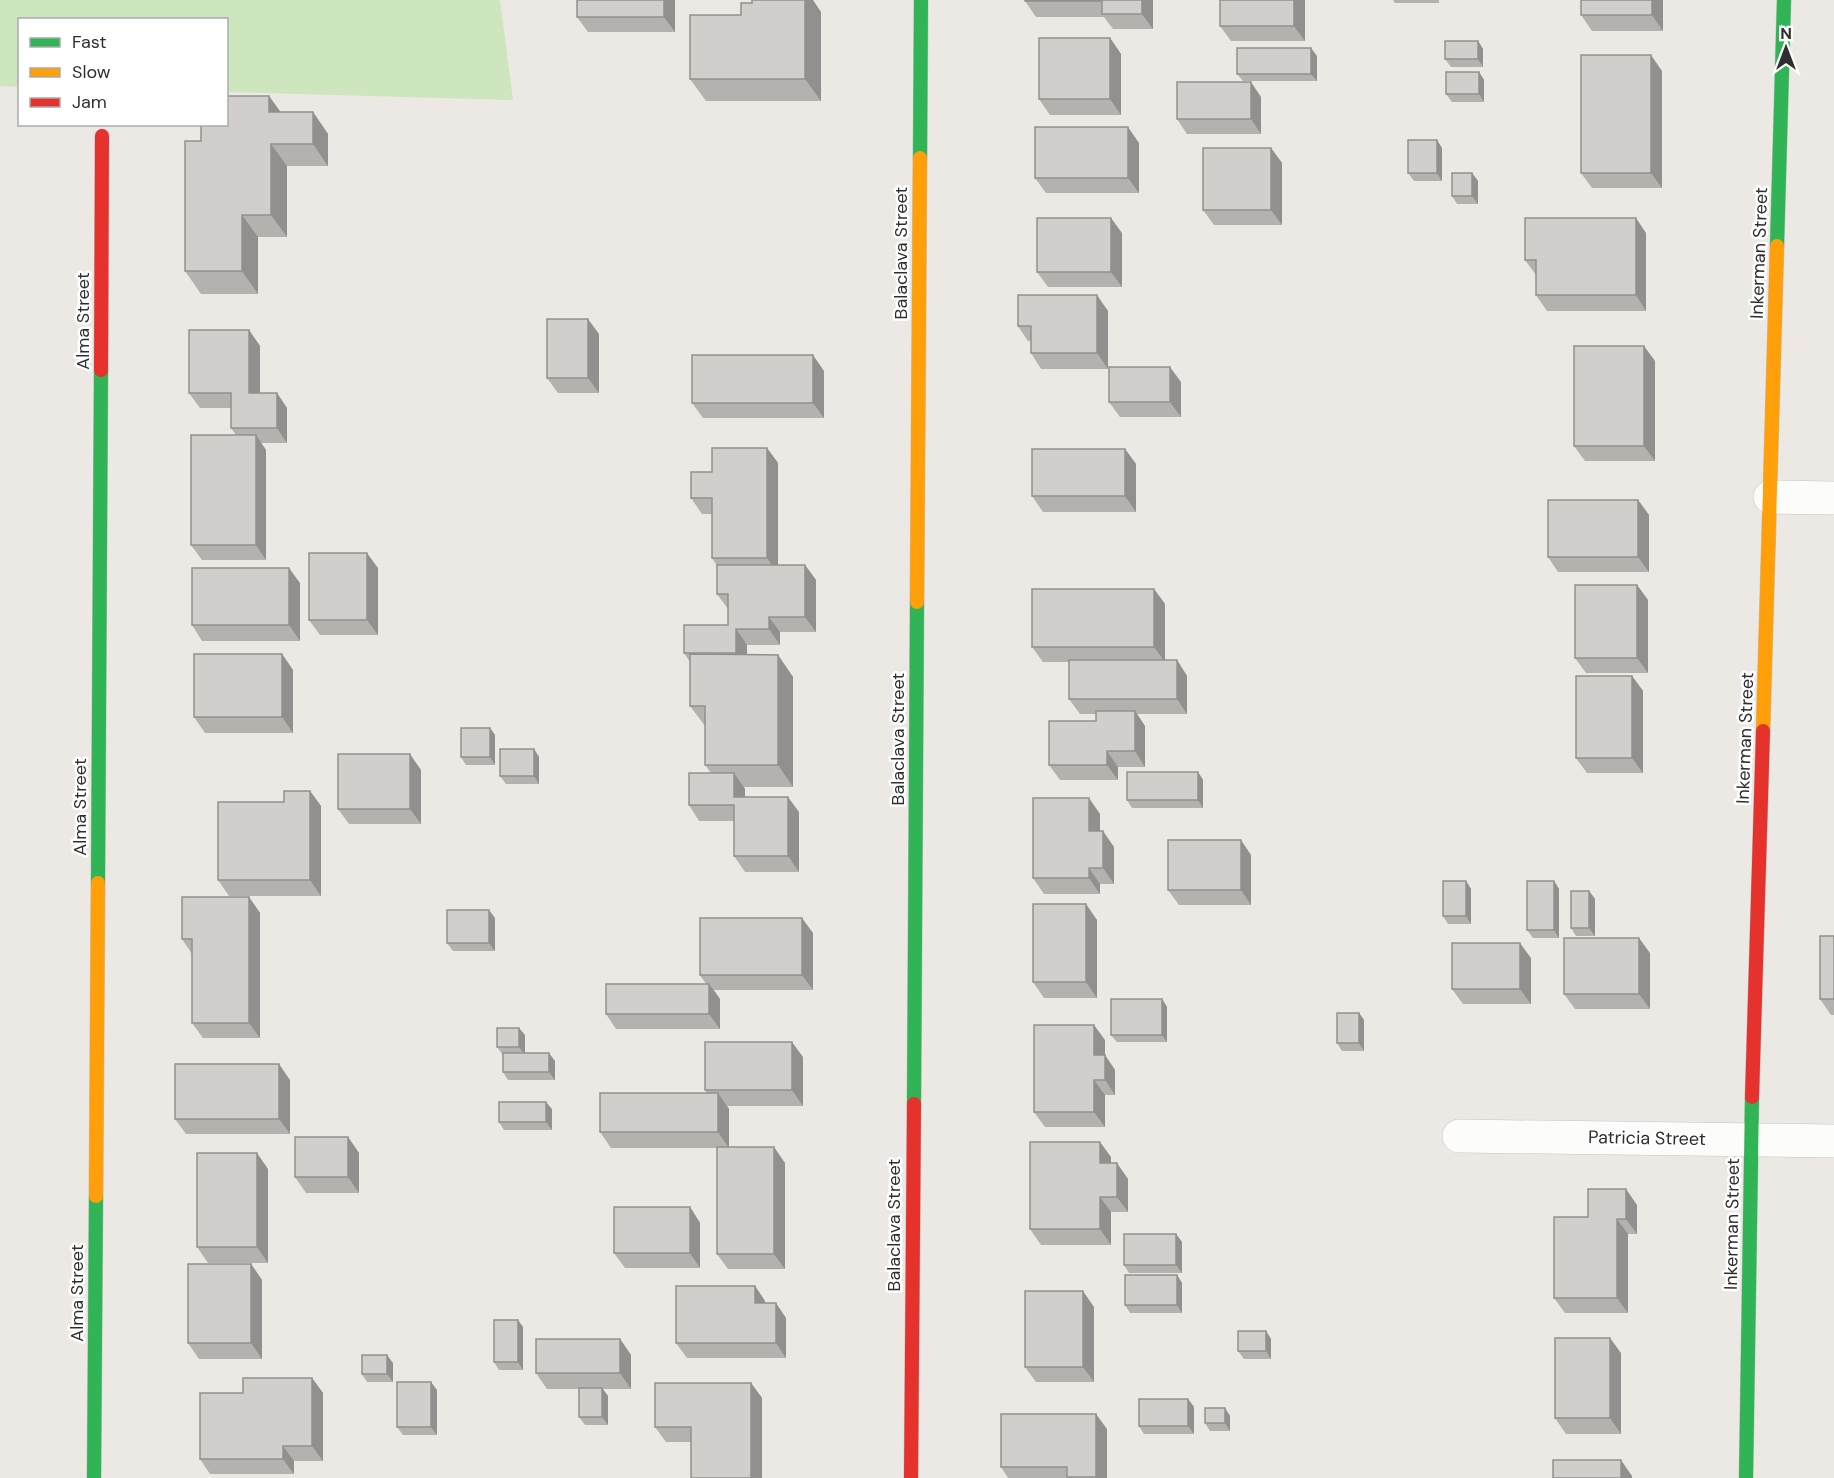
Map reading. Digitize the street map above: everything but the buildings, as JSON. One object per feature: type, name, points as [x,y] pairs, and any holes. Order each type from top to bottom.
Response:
[{"type":"street","name":"Balaclava Street","points":[[911,1478],[921,0]]},
{"type":"street","name":"Inkerman Street","points":[[1746,1478],[1751,1139],[1784,0]]},
{"type":"street","name":"Alma Street","points":[[94,1478],[102,136]]},
{"type":"street","points":[[1770,497],[1834,498]]},
{"type":"street","name":"Patricia Street","points":[[1459,1136],[1834,1141]]},
{"type":"green space","points":[[0,0],[500,0],[513,100],[228,92],[228,18],[18,18],[18,87],[0,86]]},
{"type":"traffic: fast","points":[[920,158],[921,0]]},
{"type":"traffic: fast","points":[[1777,246],[1784,0]]},
{"type":"traffic: fast","points":[[98,883],[101,370]]},
{"type":"traffic: fast","points":[[914,1104],[917,602]]},
{"type":"traffic: fast","points":[[1746,1478],[1752,1097]]},
{"type":"traffic: fast","points":[[94,1478],[96,1196]]},
{"type":"traffic: slow","points":[[917,602],[920,158]]},
{"type":"traffic: slow","points":[[1763,731],[1777,246]]},
{"type":"traffic: slow","points":[[96,1196],[98,883]]},
{"type":"traffic: jam","points":[[101,370],[102,136]]},
{"type":"traffic: jam","points":[[1752,1097],[1763,731]]},
{"type":"traffic: jam","points":[[911,1478],[914,1104]]}]
